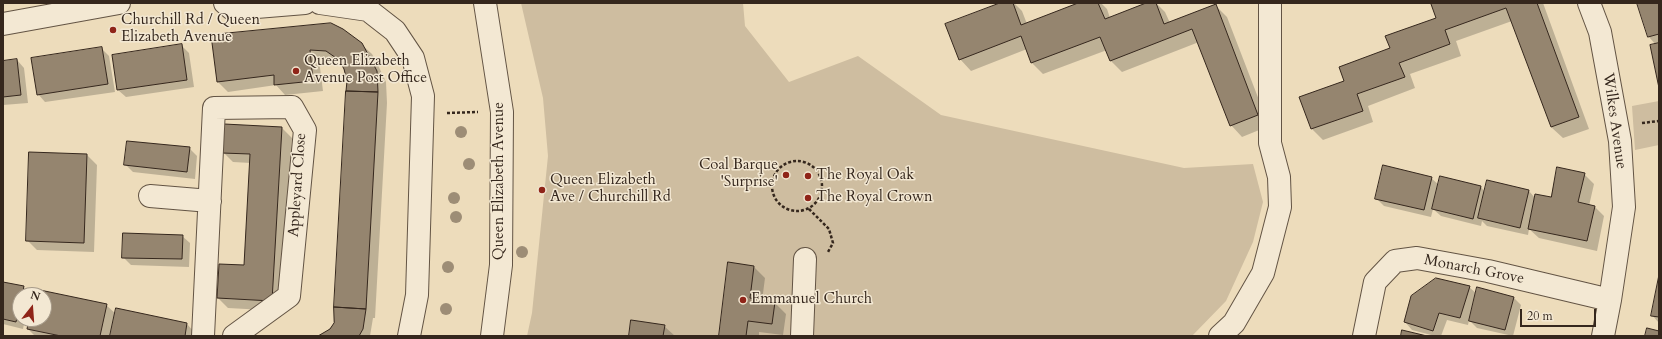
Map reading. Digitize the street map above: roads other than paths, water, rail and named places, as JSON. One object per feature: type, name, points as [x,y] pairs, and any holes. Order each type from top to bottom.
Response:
[{"type":"street","points":[[3,24],[96,5],[119,3]]},
{"type":"street","points":[[225,3],[232,9],[305,3]]},
{"type":"street","points":[[320,3],[368,10],[395,31],[413,58],[423,96],[417,295],[409,336]]},
{"type":"street","name":"Queen Elizabeth Avenue","points":[[485,3],[502,112],[501,265],[492,336]]},
{"type":"street","points":[[1220,336],[1234,323],[1263,273],[1280,207],[1279,177],[1270,142],[1270,3]]},
{"type":"street","name":"Wilkes Avenue","points":[[1589,3],[1600,32],[1620,141],[1624,207],[1603,336]]},
{"type":"street","name":"Appleyard Close","points":[[203,336],[214,108],[292,107],[305,130],[289,296],[234,336]]},
{"type":"street","points":[[150,196],[210,201]]},
{"type":"street","name":"Monarch Grove","points":[[1364,336],[1375,282],[1395,261],[1417,258],[1488,271],[1610,300]]},
{"type":"street","points":[[802,336],[806,259]]},
{"type":"place","name":"Churchill Rd / Queen Elizabeth Avenue","points":[[113,30]]},
{"type":"place","name":"Queen Elizabeth Avenue Post Office","points":[[296,71]]},
{"type":"place","name":"Coal Barque 'Surprise'","points":[[786,175]]},
{"type":"place","name":"The Royal Oak","points":[[808,176]]},
{"type":"place","name":"Queen Elizabeth Ave / Churchill Rd","points":[[542,190]]},
{"type":"place","name":"The Royal Crown","points":[[808,198]]},
{"type":"place","name":"Emmanuel Church","points":[[743,300]]}]
